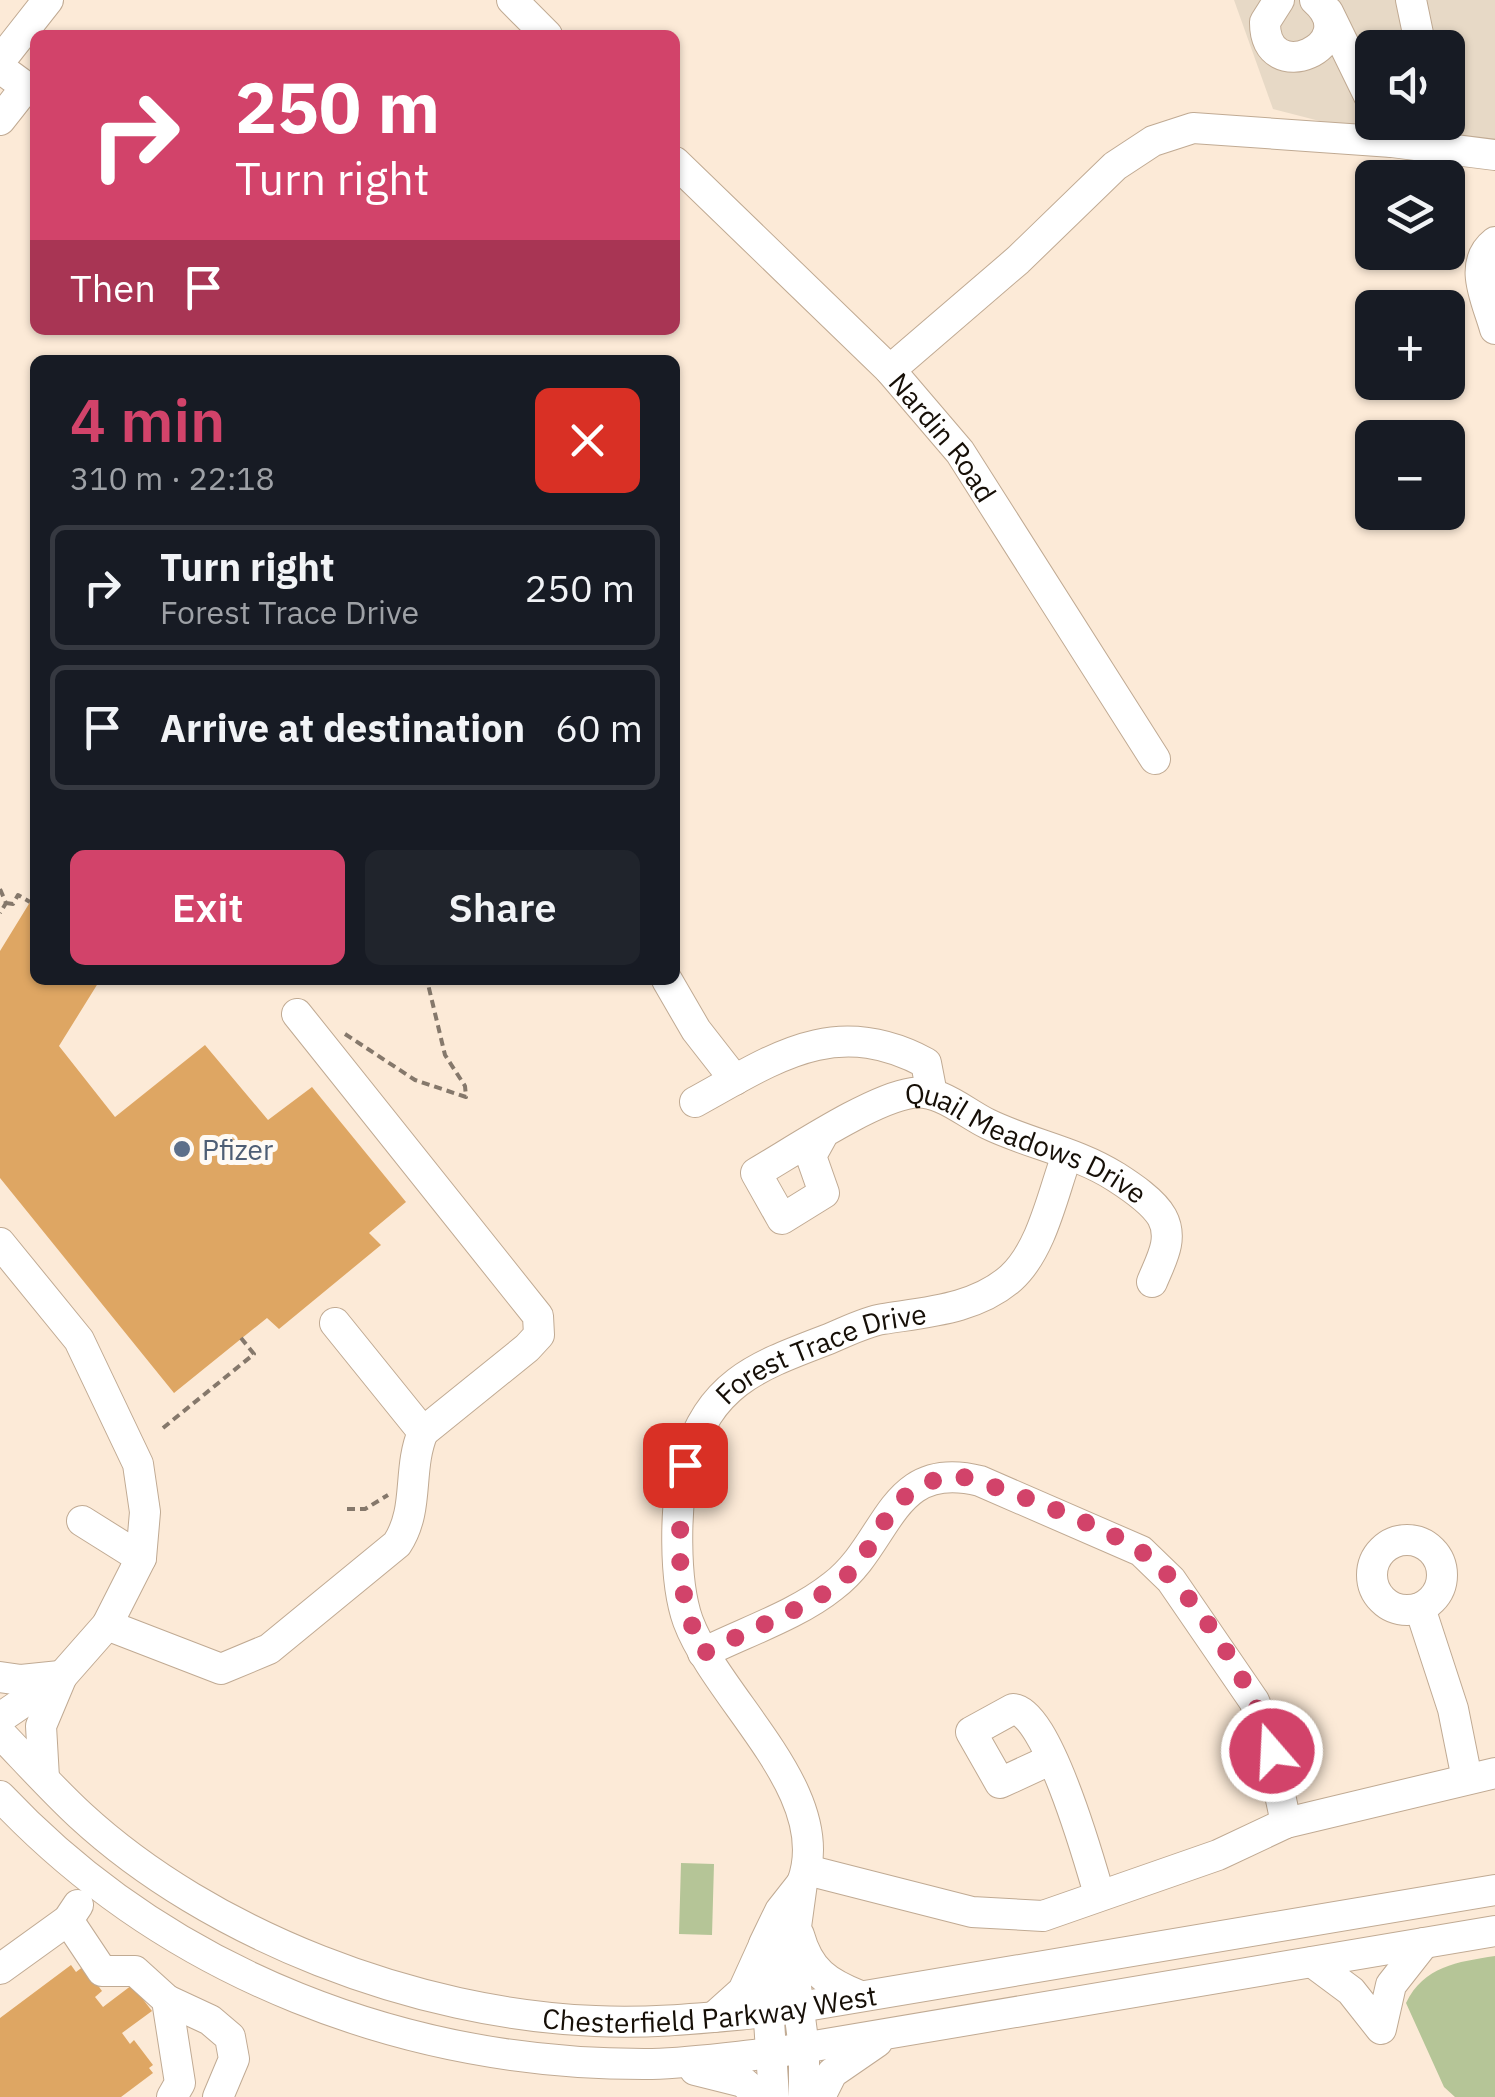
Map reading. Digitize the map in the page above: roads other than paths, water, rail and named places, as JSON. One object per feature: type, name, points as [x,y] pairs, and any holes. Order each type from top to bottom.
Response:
[{"type":"street","points":[[512,0],[542,30]]},
{"type":"street","points":[[1279,0],[1268,12],[1265,31],[1274,48],[1290,57],[1310,55],[1324,43],[1325,5]]},
{"type":"street","points":[[1411,0],[1417,30]]},
{"type":"street","points":[[0,120],[26,88],[0,64],[44,1]]},
{"type":"street","points":[[1325,5],[1355,60]]},
{"type":"street","points":[[890,370],[1018,260],[1114,166],[1153,140],[1194,128],[1355,131]]},
{"type":"street","points":[[1451,140],[1495,156]]},
{"type":"street","name":"Nardin Road","points":[[680,167],[890,370],[980,481],[1155,759]]},
{"type":"street","points":[[1495,242],[1482,252],[1479,268],[1495,329]]},
{"type":"street","points":[[670,985],[696,1030],[735,1080]]},
{"type":"street","points":[[107,1625],[221,1669],[268,1649],[397,1544],[409,1527],[414,1452],[423,1432],[540,1335],[538,1316],[303,1021]]},
{"type":"street","points":[[696,1102],[784,1053],[841,1040],[872,1042],[926,1062],[931,1070],[932,1094]]},
{"type":"street","name":"Quail Meadows Drive","points":[[822,1136],[890,1099],[932,1094],[990,1125],[1068,1154],[1113,1175],[1161,1215],[1168,1238],[1152,1282]]},
{"type":"street","name":"Forest Trace Drive","points":[[774,2097],[773,2053],[785,2010],[809,1838],[798,1798],[704,1653],[683,1605],[679,1543],[685,1465],[718,1398],[747,1372],[881,1319],[908,1318],[975,1301],[994,1290],[1026,1260],[1068,1154]]},
{"type":"street","points":[[0,1243],[80,1340],[141,1471],[145,1512],[141,1558],[107,1625],[63,1675],[0,1718]]},
{"type":"street","points":[[336,1323],[423,1432]]},
{"type":"street","points":[[704,1653],[841,1580],[873,1546],[887,1514],[906,1492],[932,1479],[956,1475],[980,1481],[1141,1552],[1172,1580],[1254,1700],[1266,1730],[1286,1822]]},
{"type":"street","points":[[82,1521],[141,1558]]},
{"type":"street","points":[[714,2017],[743,1991],[780,1911],[805,1876],[1006,1917],[1043,1916],[1218,1855],[1286,1822],[1481,1776],[1453,1709],[1420,1608]]},
{"type":"street","points":[[0,1677],[21,1680],[63,1675]]},
{"type":"street","points":[[44,1778],[39,1754],[41,1726],[63,1675]]},
{"type":"street","name":"Chesterfield Parkway West","points":[[0,1733],[82,1816],[176,1888],[267,1938],[371,1979],[490,2008],[593,2022],[785,2010],[1495,1890]]},
{"type":"street","points":[[1052,1759],[1087,1846],[1099,1894]]},
{"type":"street","name":"Chesterfield Parkway West","points":[[3,1802],[94,1882],[204,1956],[350,2019],[491,2054],[657,2064],[773,2053],[1495,1932]]},
{"type":"street","points":[[0,1969],[68,1920],[94,1882]]},
{"type":"street","points":[[68,1920],[102,1972],[135,1971],[167,2000],[210,2020],[230,2036],[234,2059],[218,2097]]},
{"type":"street","points":[[798,1930],[804,1956],[816,1972],[860,1996]]},
{"type":"street","name":"Forest Trace Drive","points":[[764,1944],[785,2010],[804,2048],[804,2097]]},
{"type":"street","points":[[1312,1962],[1351,1991],[1380,2028],[1390,1985],[1424,1944]]},
{"type":"street","points":[[167,2000],[180,2083],[172,2097]]},
{"type":"street","points":[[820,2097],[832,2073],[890,2034]]},
{"type":"street","points":[[657,2064],[721,2074],[743,2082],[760,2097]]},
{"type":"place","name":"Pfizer","points":[[182,1149]]}]
